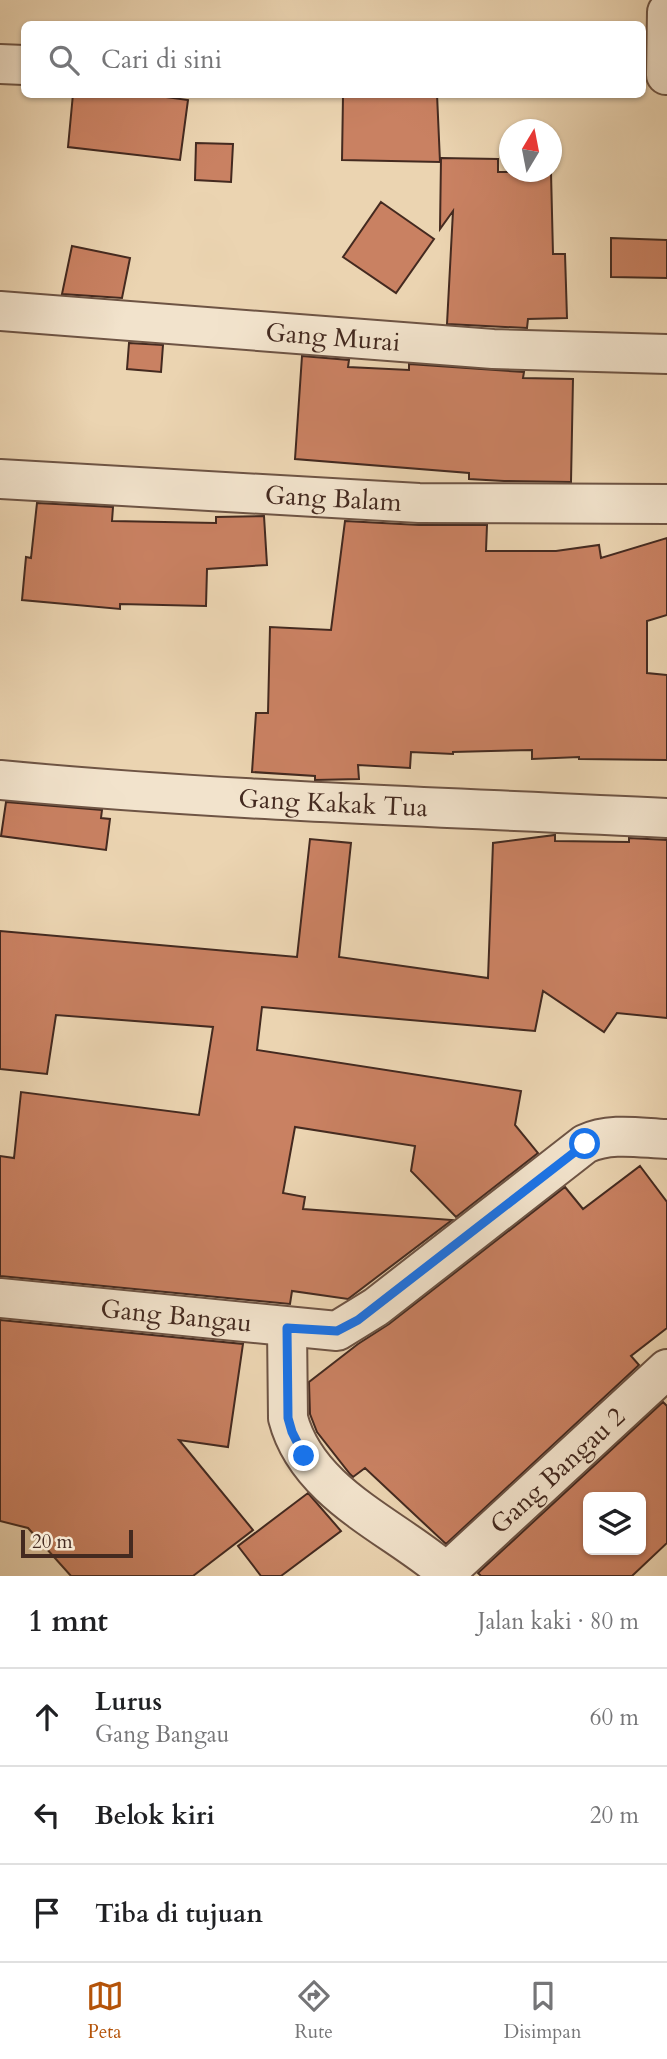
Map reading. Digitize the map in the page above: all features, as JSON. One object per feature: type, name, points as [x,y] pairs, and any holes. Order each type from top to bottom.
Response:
[{"type":"street","points":[[658,75],[667,12]]},
{"type":"street","points":[[0,64],[21,65]]},
{"type":"street","name":"Gang Murai","points":[[0,311],[494,349],[667,354]]},
{"type":"street","name":"Gang Balam","points":[[0,479],[419,503],[667,504]]},
{"type":"street","name":"Gang Kakak Tua","points":[[0,780],[206,795],[667,818]]},
{"type":"street","name":"Gang Bangau","points":[[0,1298],[337,1331],[358,1320],[585,1144],[596,1139],[613,1137],[667,1139]]},
{"type":"street","points":[[287,1328],[288,1418],[304,1456],[316,1472],[345,1497],[449,1574]]},
{"type":"street","name":"Gang Bangau 2","points":[[449,1574],[667,1369]]},
{"type":"building","points":[[73,98],[188,100],[180,160],[68,147]]},
{"type":"building","points":[[343,98],[437,98],[440,162],[342,160]]},
{"type":"building","points":[[196,143],[233,144],[231,182],[195,180]]},
{"type":"building","points":[[441,158],[498,159],[499,182],[551,182],[553,254],[565,254],[567,318],[528,319],[527,328],[447,324],[453,211],[440,229]]},
{"type":"building","points":[[381,202],[434,239],[396,293],[343,257]]},
{"type":"building","points":[[611,238],[667,240],[667,278],[611,277]]},
{"type":"building","points":[[72,246],[130,258],[122,298],[62,294]]},
{"type":"building","points":[[129,343],[163,345],[161,372],[127,369]]},
{"type":"building","points":[[302,356],[349,360],[348,367],[409,370],[409,364],[524,372],[523,378],[573,379],[571,482],[469,479],[469,473],[295,459]]},
{"type":"building","points":[[37,503],[113,507],[112,521],[216,523],[216,517],[264,516],[267,565],[207,569],[206,606],[120,604],[120,609],[22,600],[26,557],[31,558]]},
{"type":"building","points":[[345,521],[487,525],[486,551],[556,551],[599,545],[601,558],[667,538],[667,615],[647,621],[647,673],[667,675],[667,760],[579,757],[532,759],[532,750],[453,754],[411,752],[410,768],[358,765],[359,779],[315,780],[315,776],[252,772],[256,713],[268,713],[270,627],[331,630]]},
{"type":"building","points":[[6,802],[102,810],[101,818],[110,819],[106,850],[1,836]]},
{"type":"building","points":[[555,835],[555,841],[629,842],[629,838],[667,840],[667,1018],[617,1013],[604,1032],[543,991],[535,1031],[262,1007],[257,1050],[521,1091],[515,1125],[538,1153],[456,1217],[411,1171],[415,1146],[295,1127],[283,1193],[305,1197],[303,1209],[452,1220],[348,1299],[292,1291],[290,1304],[0,1276],[0,1156],[14,1158],[21,1092],[199,1115],[213,1027],[56,1015],[47,1074],[0,1069],[0,931],[297,957],[310,839],[351,843],[339,957],[488,978],[493,843]]},
{"type":"building","points":[[640,1166],[667,1202],[667,1328],[631,1356],[639,1365],[446,1544],[365,1468],[353,1477],[350,1474],[317,1432],[310,1414],[309,1382],[389,1324],[565,1187],[583,1209]]},
{"type":"building","points":[[0,1320],[243,1344],[228,1447],[179,1440],[253,1530],[193,1576],[71,1576],[28,1528],[0,1521]]},
{"type":"building","points":[[663,1402],[667,1406],[667,1543],[632,1576],[481,1576],[478,1573]]},
{"type":"building","points":[[308,1493],[341,1531],[281,1576],[261,1576],[238,1546]]},
{"type":"route","points":[[304,1456],[288,1418],[287,1328],[337,1331],[358,1320],[585,1144]]}]
